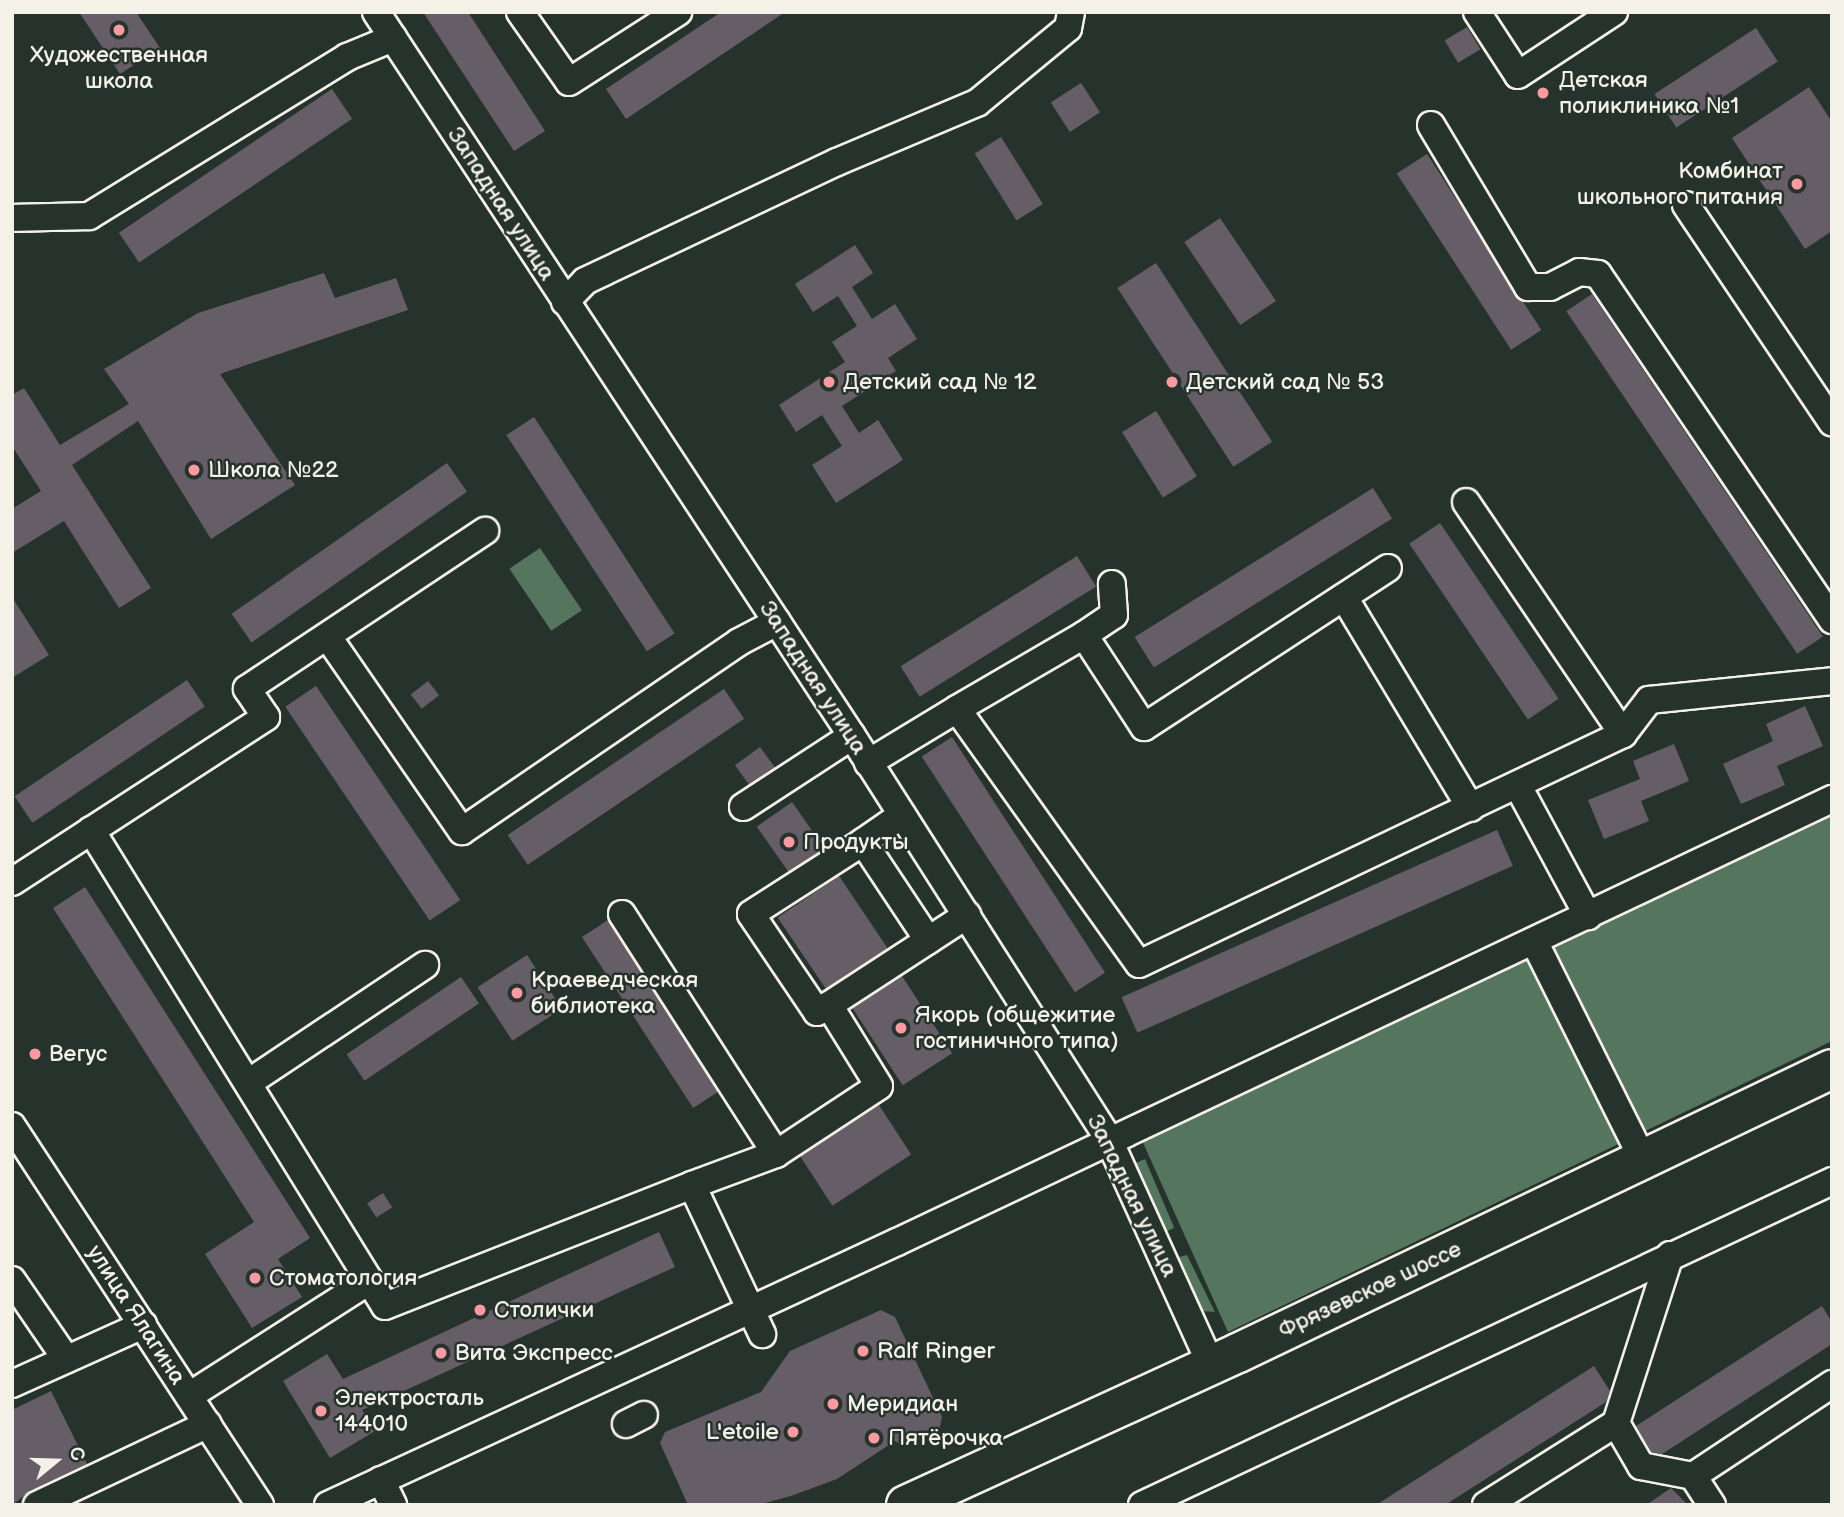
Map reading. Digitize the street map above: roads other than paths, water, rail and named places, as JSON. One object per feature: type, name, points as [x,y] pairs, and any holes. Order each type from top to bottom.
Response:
[{"type":"highway","name":"Фрязевское шоссе","points":[[906,1505],[1212,1365],[1832,1069]]},
{"type":"street","name":"Западная улица","points":[[376,12],[852,736],[1109,1140],[1212,1365]]},
{"type":"street","points":[[520,12],[569,82],[678,12]]},
{"type":"street","points":[[565,302],[585,281],[837,162],[976,103],[1068,28],[1070,12]]},
{"type":"street","points":[[1478,12],[1518,75],[1614,12]]},
{"type":"street","points":[[12,218],[89,216],[347,57],[393,38]]},
{"type":"street","points":[[1431,125],[1528,286],[1550,287],[1579,272],[1598,274],[1832,620]]},
{"type":"street","points":[[1686,205],[1828,408]]},
{"type":"street","points":[[1466,502],[1623,734]]},
{"type":"street","points":[[12,882],[266,717],[247,689],[485,531]]},
{"type":"street","points":[[1084,635],[1143,727],[1388,568]]},
{"type":"street","points":[[868,763],[1114,615],[1112,584]]},
{"type":"street","points":[[1344,597],[1471,808]]},
{"type":"street","points":[[328,636],[462,831],[739,642],[777,622]]},
{"type":"street","points":[[957,709],[1139,964],[1623,734],[1649,700],[1832,681]]},
{"type":"street","points":[[743,807],[852,736]]},
{"type":"street","points":[[1518,786],[1588,916]]},
{"type":"street","points":[[328,1505],[753,1309],[1832,799]]},
{"type":"street","points":[[902,815],[751,914],[817,1012],[967,915]]},
{"type":"street","points":[[91,830],[385,1306],[776,1154],[879,1086],[829,1005]]},
{"type":"street","points":[[863,842],[928,940]]},
{"type":"street","points":[[622,914],[776,1154]]},
{"type":"street","points":[[1534,941],[1643,1160]]},
{"type":"street","points":[[248,1083],[425,965]]},
{"type":"street","name":"улица Ялагина","points":[[12,1125],[260,1505]]},
{"type":"street","points":[[1142,1505],[1832,1181]]},
{"type":"street","points":[[692,1185],[753,1309],[762,1334]]},
{"type":"street","points":[[1486,1505],[1616,1423],[1670,1255]]},
{"type":"street","points":[[12,1280],[66,1359]]},
{"type":"street","points":[[189,1396],[369,1281]]},
{"type":"street","points":[[12,1384],[143,1325]]},
{"type":"street","points":[[1616,1423],[1641,1466],[1693,1476],[1832,1384]]},
{"type":"street","points":[[37,1505],[208,1424]]},
{"type":"street","points":[[1693,1476],[1712,1505]]},
{"type":"street","points":[[381,1480],[393,1505]]},
{"type":"place","name":"Художественная школа","points":[[119,30]]},
{"type":"place","name":"Детская поликлиника №1","points":[[1543,93]]},
{"type":"place","name":"Комбинат школьного питания","points":[[1797,184]]},
{"type":"place","name":"Детский сад № 12","points":[[829,382]]},
{"type":"place","name":"Детский сад № 53","points":[[1172,382]]},
{"type":"place","name":"Школа №22","points":[[194,470]]},
{"type":"place","name":"Продукты","points":[[789,842]]},
{"type":"place","name":"Краеведческая библиотека","points":[[517,993]]},
{"type":"place","name":"Якорь (общежитие гостиничного типа)","points":[[901,1028]]},
{"type":"place","name":"Вегус","points":[[35,1054]]},
{"type":"place","name":"Стоматология","points":[[255,1278]]},
{"type":"place","name":"Столички","points":[[480,1310]]},
{"type":"place","name":"Ralf Ringer","points":[[863,1351]]},
{"type":"place","name":"Вита Экспресс","points":[[441,1353]]},
{"type":"place","name":"Меридиан","points":[[833,1404]]},
{"type":"place","name":"Электросталь 144010","points":[[321,1411]]},
{"type":"place","name":"L'etoile","points":[[793,1432]]},
{"type":"place","name":"Пятёрочка","points":[[874,1438]]}]
